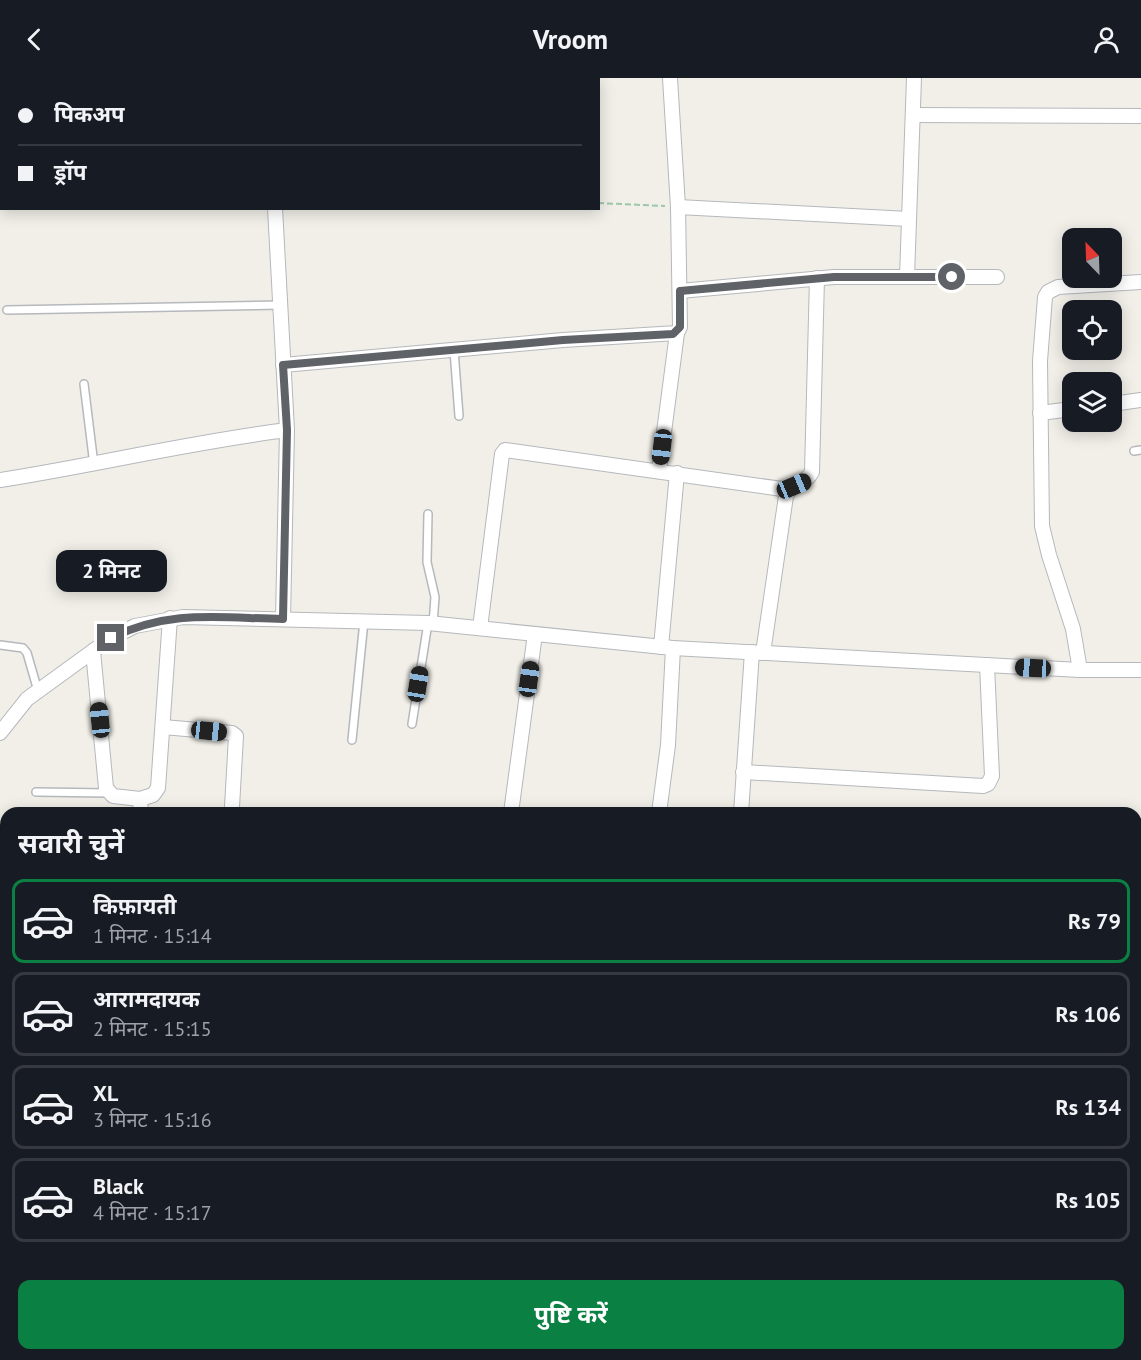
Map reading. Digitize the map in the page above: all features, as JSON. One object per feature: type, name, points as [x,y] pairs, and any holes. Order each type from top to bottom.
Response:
[{"type":"street","points":[[659,470],[677,333],[680,327],[678,207],[670,78]]},
{"type":"street","points":[[907,277],[914,78]]},
{"type":"street","points":[[914,115],[1141,116]]},
{"type":"street","points":[[678,207],[909,219]]},
{"type":"street","points":[[275,210],[287,430],[283,619]]},
{"type":"street","points":[[680,291],[817,278],[996,277]]},
{"type":"street","points":[[480,628],[502,454],[505,450],[789,490],[805,481],[812,472],[817,278]]},
{"type":"street","points":[[1080,670],[1073,629],[1044,540],[1040,348],[1048,292],[1058,287],[1141,282]]},
{"type":"street","points":[[283,365],[677,333]]},
{"type":"street","points":[[1122,403],[1141,400]]},
{"type":"street","points":[[1040,413],[1062,410]]},
{"type":"street","points":[[0,480],[94,465],[226,438],[287,430]]},
{"type":"street","points":[[660,807],[668,745],[667,647],[677,473]]},
{"type":"street","points":[[741,807],[743,772],[758,653],[789,490]]},
{"type":"street","points":[[0,733],[27,699],[93,651],[135,626],[170,618],[430,623],[667,647],[1080,670],[1141,670]]},
{"type":"street","points":[[93,651],[106,788],[113,796],[141,806],[158,788],[170,618]]},
{"type":"street","points":[[512,807],[535,634]]},
{"type":"street","points":[[743,772],[987,784],[992,776],[987,665]]},
{"type":"street","points":[[163,727],[236,736],[232,807]]},
{"type":"lane","points":[[7,310],[280,305]]},
{"type":"lane","points":[[454,350],[459,416]]},
{"type":"lane","points":[[84,384],[94,465]]},
{"type":"lane","points":[[412,724],[435,597],[427,562],[428,514]]},
{"type":"lane","points":[[352,740],[364,621]]},
{"type":"lane","points":[[0,645],[23,648],[27,653],[38,691]]},
{"type":"lane","points":[[36,792],[109,793]]},
{"type":"path","points":[[600,203],[678,207]]},
{"type":"route","points":[[111,638],[135,626],[159,619],[183,617],[283,619],[287,430],[283,365],[563,340],[673,334],[679,331],[680,327],[680,291],[834,277],[952,277]]}]
